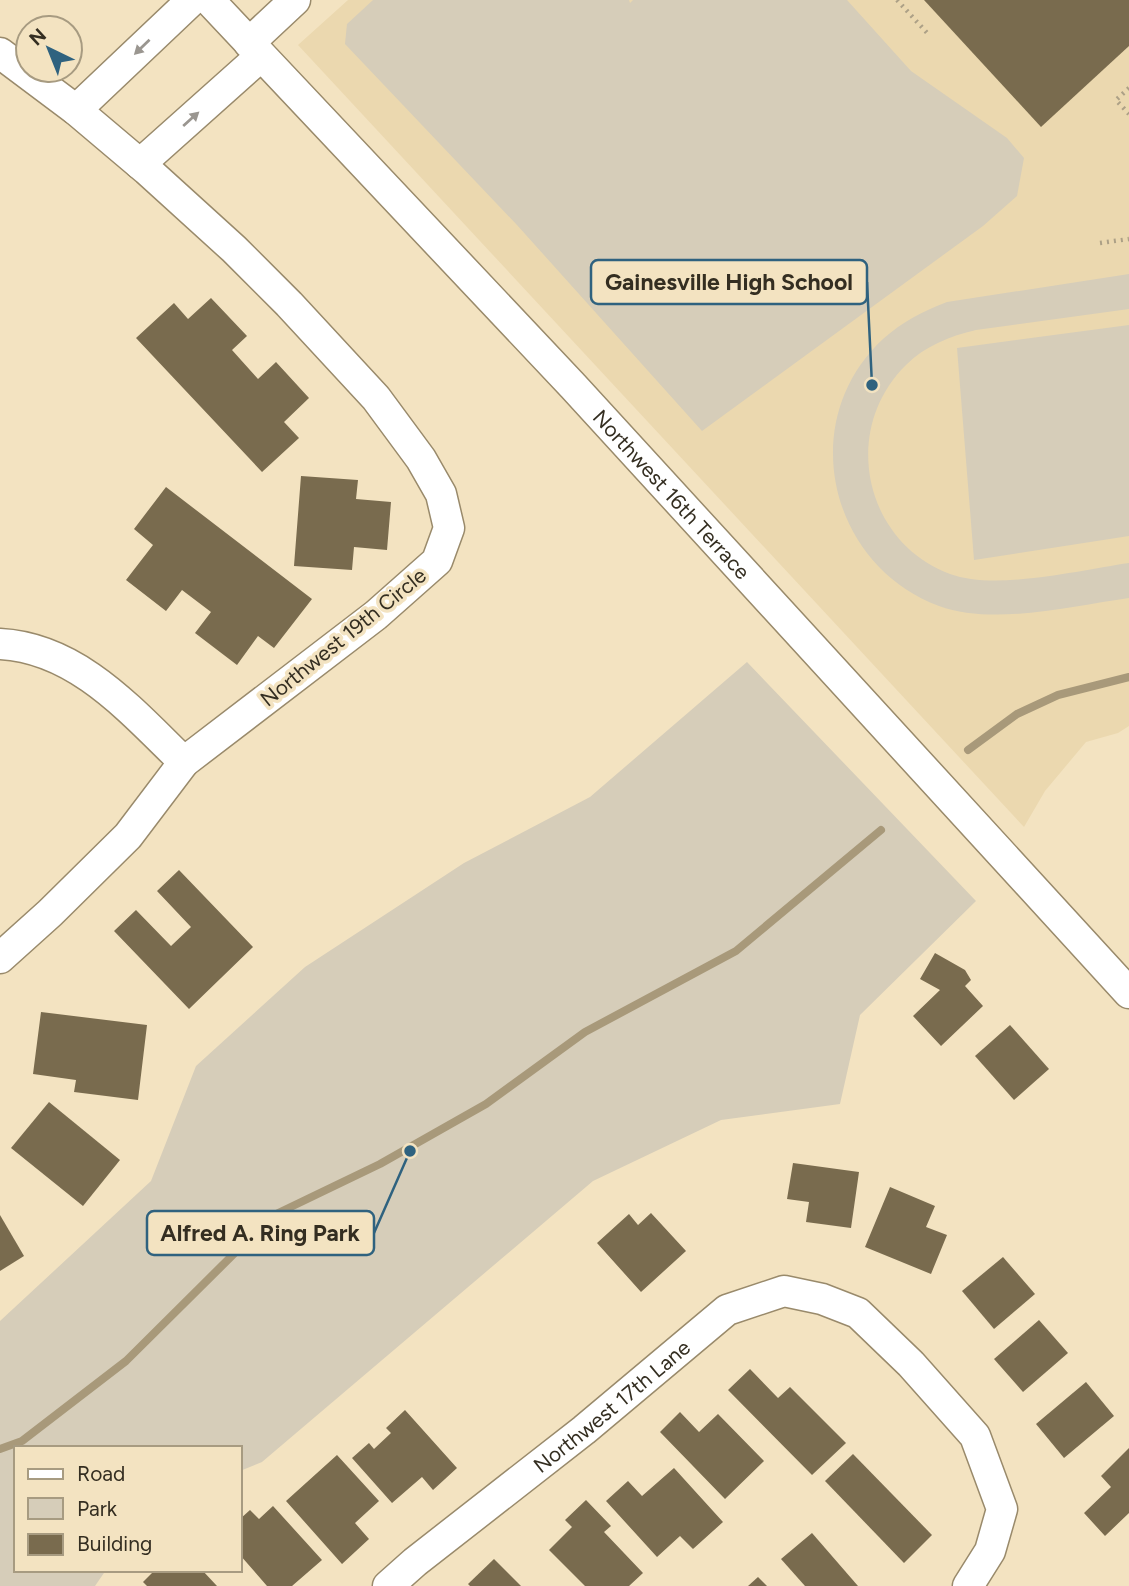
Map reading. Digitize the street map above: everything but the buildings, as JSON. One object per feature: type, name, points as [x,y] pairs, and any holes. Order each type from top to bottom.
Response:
[{"type":"street","points":[[76,110],[192,0]]},
{"type":"street","name":"Northwest 16th Terrace","points":[[208,0],[573,386],[1129,993]]},
{"type":"street","points":[[140,164],[255,50],[295,0]]},
{"type":"street","name":"Northwest 19th Circle","points":[[0,53],[76,110],[234,248],[376,398],[421,459],[441,494],[449,528],[437,561],[396,597],[184,762],[128,835],[50,914],[0,958]]},
{"type":"street","points":[[0,644],[54,656],[102,684],[184,762]]},
{"type":"street","name":"Northwest 17th Lane","points":[[388,1586],[584,1430],[727,1310],[784,1291],[822,1299],[858,1313],[911,1364],[975,1436],[1002,1509],[990,1550],[968,1586]]},
{"type":"path","points":[[897,0],[929,34]]},
{"type":"path","points":[[1129,88],[1116,100],[1129,114]]},
{"type":"path","points":[[1100,243],[1129,239]]},
{"type":"shaded area","points":[[348,0],[1129,0],[1129,726],[1118,733],[1086,742],[1045,791],[1024,827],[298,45]]},
{"type":"green space","points":[[373,0],[629,0],[630,3],[633,0],[847,0],[911,71],[1007,138],[1024,158],[1017,196],[983,226],[702,431],[517,225],[345,44],[347,24]]},
{"type":"green space","points":[[1129,274],[1129,309],[976,330],[947,339],[921,352],[906,365],[885,391],[873,421],[868,451],[871,482],[881,511],[898,537],[921,558],[950,574],[969,579],[990,580],[1038,578],[1129,563],[1129,598],[1033,612],[984,614],[939,606],[901,586],[871,559],[850,525],[837,488],[833,449],[839,410],[856,372],[890,333],[913,318],[947,302]]},
{"type":"green space","points":[[1129,325],[1129,536],[974,560],[957,348]]},
{"type":"green space","points":[[747,662],[976,901],[860,1015],[840,1104],[721,1120],[593,1181],[262,1462],[242,1470],[242,1446],[14,1446],[14,1572],[105,1572],[95,1586],[0,1586],[0,1321],[151,1181],[196,1066],[305,967],[464,863],[590,797]]},
{"type":"waterway","points":[[968,750],[1017,714],[1058,695],[1129,677]]},
{"type":"waterway","points":[[0,1449],[22,1441],[126,1361],[272,1216],[380,1164],[486,1104],[585,1032],[736,951],[881,830]]},
{"type":"place","name":"Gainesville High School","points":[[872,385]]},
{"type":"place","name":"Alfred A. Ring Park","points":[[410,1151]]}]
